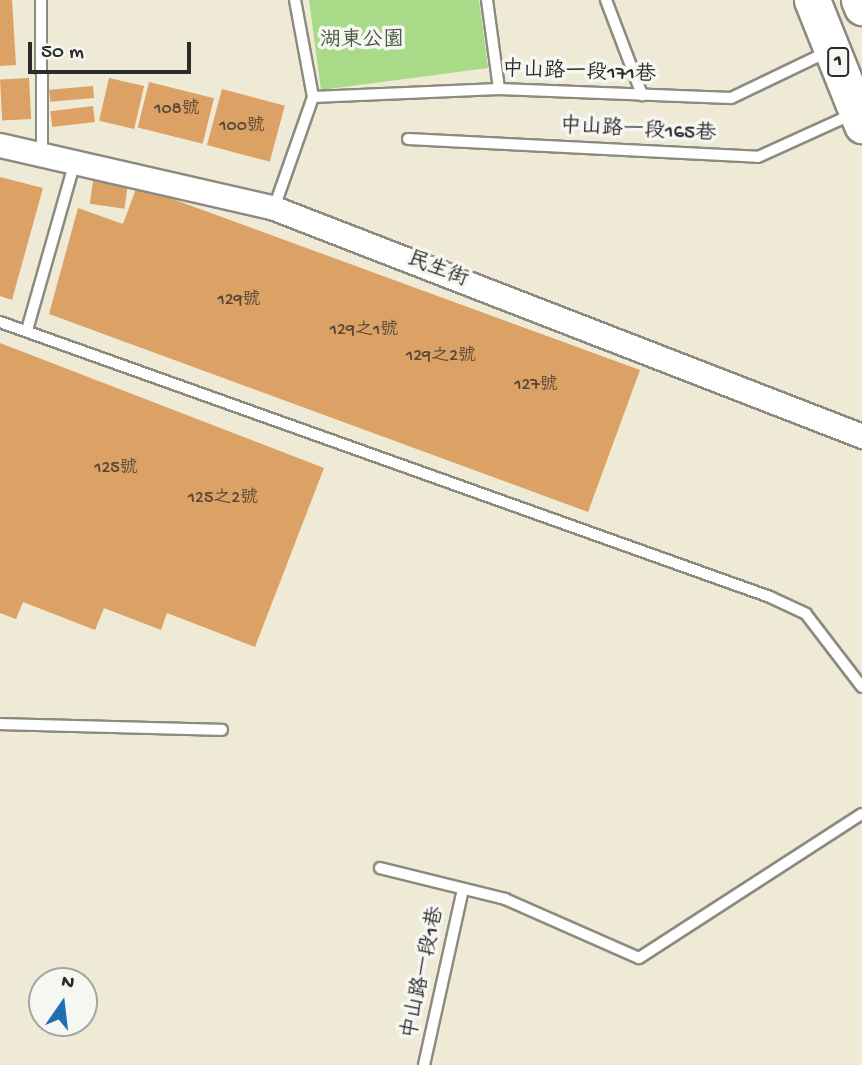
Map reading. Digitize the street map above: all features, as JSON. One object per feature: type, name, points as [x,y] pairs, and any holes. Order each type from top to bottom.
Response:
[{"type":"main road","name":"1","points":[[811,0],[833,48],[859,119]]},
{"type":"main road","points":[[859,0],[862,7]]},
{"type":"street","name":"民生街","points":[[0,145],[42,150],[274,208],[862,436]]},
{"type":"lane","points":[[41,0],[42,150]]},
{"type":"lane","points":[[274,208],[313,97],[295,0]]},
{"type":"lane","points":[[486,0],[499,89]]},
{"type":"lane","points":[[606,0],[642,95]]},
{"type":"lane","name":"中山路一段171巷","points":[[313,97],[499,89],[642,95],[751,94],[833,48]]},
{"type":"lane","name":"中山路一段165巷","points":[[408,139],[758,157],[859,119]]},
{"type":"lane","points":[[27,330],[76,158]]},
{"type":"lane","points":[[0,322],[770,597],[806,614],[862,687]]},
{"type":"lane","points":[[0,724],[222,730]]},
{"type":"lane","points":[[380,868],[463,888],[545,914],[639,958],[862,814]]},
{"type":"lane","name":"中山路一段1巷","points":[[424,1065],[463,888]]},
{"type":"green space","name":"湖東公園","points":[[309,0],[479,0],[488,68],[321,90]]},
{"type":"building","points":[[0,0],[12,0],[16,65],[0,66]]},
{"type":"building","points":[[29,78],[31,119],[2,120],[0,80]]},
{"type":"building","points":[[109,78],[144,86],[134,129],[99,121]]},
{"type":"building","points":[[149,82],[214,98],[203,144],[138,128]]},
{"type":"building","points":[[93,86],[94,98],[50,102],[49,90]]},
{"type":"building","points":[[222,89],[285,106],[270,162],[207,145]]},
{"type":"building","points":[[93,106],[95,122],[52,127],[50,111]]},
{"type":"building","points":[[0,177],[43,188],[12,300],[0,296]]},
{"type":"building","points":[[93,181],[128,186],[124,209],[90,204]]},
{"type":"building","points":[[137,186],[640,370],[588,512],[49,314],[78,208],[123,224]]},
{"type":"building","points":[[0,343],[324,468],[255,647],[167,613],[161,630],[104,608],[95,630],[23,602],[16,619],[0,613]]}]
